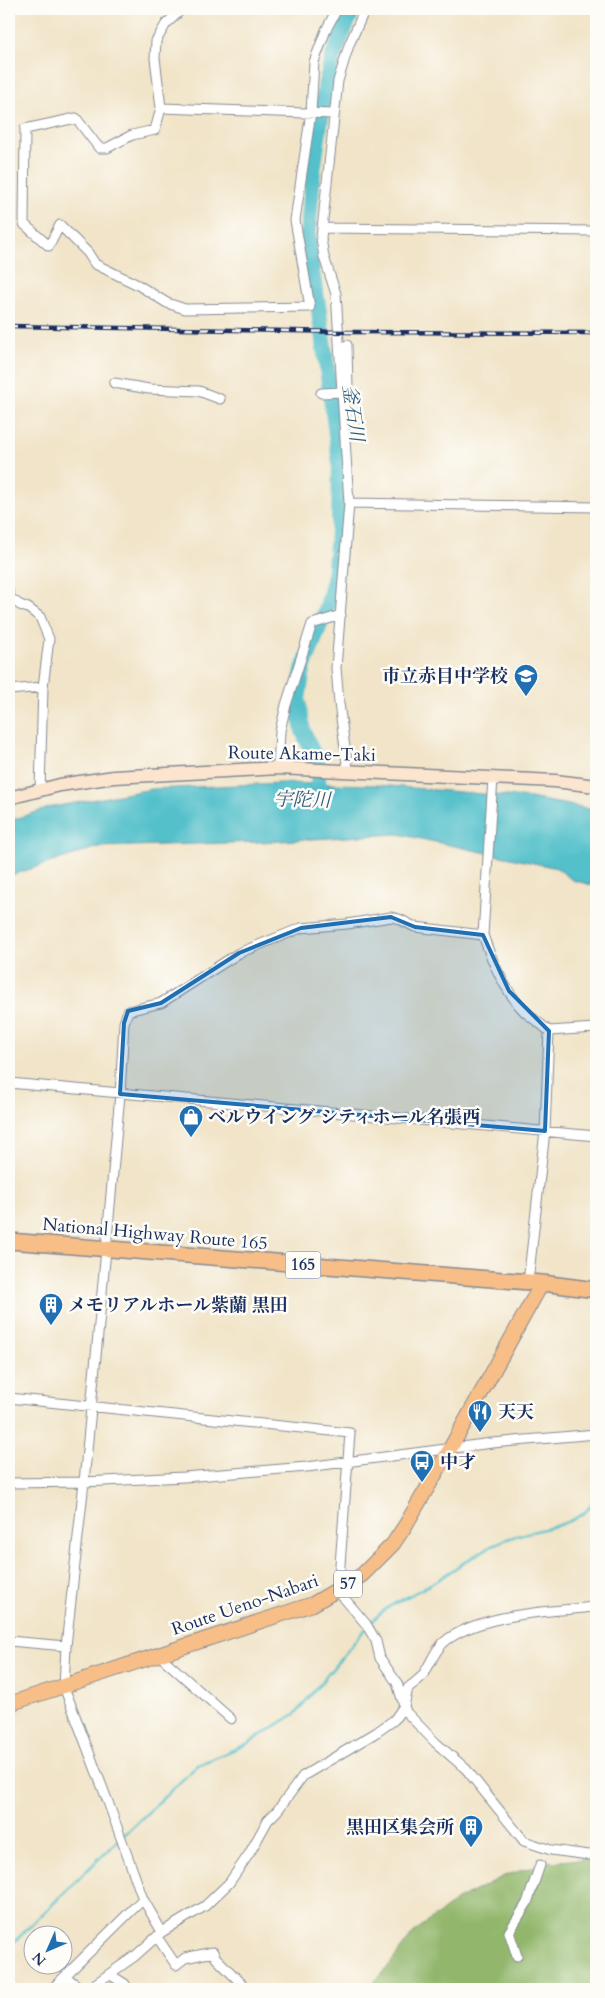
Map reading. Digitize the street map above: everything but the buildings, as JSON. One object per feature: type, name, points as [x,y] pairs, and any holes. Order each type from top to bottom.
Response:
[{"type":"highway","name":"National Highway Route 165","points":[[9,1241],[535,1283],[596,1290]]},
{"type":"main road","name":"Route Akame-Taki","points":[[9,798],[60,785],[114,777],[278,768],[348,770],[493,781],[596,786]]},
{"type":"main road","name":"Route Ueno-Nabari","points":[[9,1704],[314,1604],[362,1575],[394,1544],[450,1449],[535,1283]]},
{"type":"street","points":[[182,9],[166,24],[156,41],[155,58],[161,108],[155,130],[132,135],[107,148],[99,148],[76,118],[25,129],[24,224],[49,246],[60,225],[88,253],[95,264],[138,285],[167,303],[186,309],[310,307],[295,220],[313,112],[314,62],[326,30],[337,9]]},
{"type":"street","points":[[348,770],[338,703],[336,668],[349,503],[339,392],[338,308],[336,294],[324,257],[322,228],[331,114],[343,62],[365,9]]},
{"type":"street","points":[[161,108],[331,114]]},
{"type":"street","points":[[322,228],[596,231]]},
{"type":"street","points":[[322,393],[348,390],[346,346]]},
{"type":"street","points":[[114,383],[149,389],[199,391],[220,399]]},
{"type":"street","points":[[349,503],[596,507]]},
{"type":"street","points":[[9,594],[10,598],[40,617],[49,639],[43,687],[40,790]]},
{"type":"street","points":[[278,768],[280,732],[286,704],[312,624],[341,615]]},
{"type":"street","points":[[9,690],[43,687]]},
{"type":"street","points":[[493,781],[483,934],[498,973],[524,1011],[549,1031],[596,1028]]},
{"type":"street","points":[[247,1989],[216,1958],[213,1952],[185,1958],[176,1965],[142,1899],[64,1686],[66,1646],[106,1250],[120,1094],[124,1023],[128,1012],[161,1003],[239,953],[301,928],[347,924],[391,917],[399,918],[415,927],[483,934]]},
{"type":"street","points":[[535,1283],[545,1131],[549,1031]]},
{"type":"street","points":[[9,1083],[596,1136]]},
{"type":"street","points":[[9,1398],[350,1433],[338,1591],[368,1627],[376,1641],[380,1658],[397,1683],[406,1712],[472,1776],[524,1841],[551,1850],[589,1855],[596,1854]]},
{"type":"street","points":[[9,1483],[84,1482],[184,1477],[348,1462],[492,1443],[596,1434]]},
{"type":"street","points":[[88,1989],[135,1956],[160,1935],[205,1906],[229,1883],[249,1854],[268,1820],[303,1776],[394,1720],[404,1706],[408,1688],[421,1677],[436,1649],[449,1638],[472,1627],[502,1618],[596,1608]]},
{"type":"street","points":[[9,1641],[66,1646]]},
{"type":"street","points":[[159,1655],[231,1719]]},
{"type":"street","points":[[517,1956],[509,1932],[527,1903],[540,1865]]},
{"type":"street","points":[[52,1989],[142,1899]]},
{"type":"street","points":[[109,1974],[125,1984],[120,1989]]},
{"type":"street","points":[[66,1977],[82,1989]]},
{"type":"highlighted area","points":[[391,917],[415,927],[483,935],[509,991],[549,1031],[545,1131],[120,1094],[124,1023],[128,1011],[161,1003],[239,953],[301,928]]},
{"type":"green space","points":[[596,1858],[596,1989],[367,1989],[384,1972],[414,1932],[457,1900],[504,1876],[548,1862]]},
{"type":"water","name":"宇陀川","points":[[281,783],[377,785],[530,798],[596,810],[596,886],[572,880],[557,868],[398,834],[261,842],[98,847],[9,876],[9,821],[52,807],[152,789]]},
{"type":"waterway","name":"釜石川","points":[[320,806],[317,762],[303,731],[298,699],[303,669],[328,604],[334,578],[339,522],[340,463],[308,234],[313,172],[326,83],[333,56],[353,9]]},
{"type":"waterway","points":[[370,1624],[387,1608],[432,1584],[488,1548],[513,1537],[555,1526],[579,1516],[590,1506],[596,1492]]},
{"type":"waterway","points":[[123,1836],[198,1765],[247,1744],[296,1713],[366,1628]]},
{"type":"waterway","points":[[9,1947],[119,1839]]},
{"type":"railway","points":[[9,326],[347,332],[596,333]]},
{"type":"place","name":"市立赤目中学校","points":[[526,697]]},
{"type":"place","name":"ベルウイング シティホール名張西","points":[[191,1138]]},
{"type":"place","name":"メモリアルホール紫蘭 黒田","points":[[51,1326]]},
{"type":"place","name":"天天","points":[[480,1433]]},
{"type":"place","name":"中才","points":[[422,1483]]},
{"type":"place","name":"黒田区集会所","points":[[471,1848]]}]
